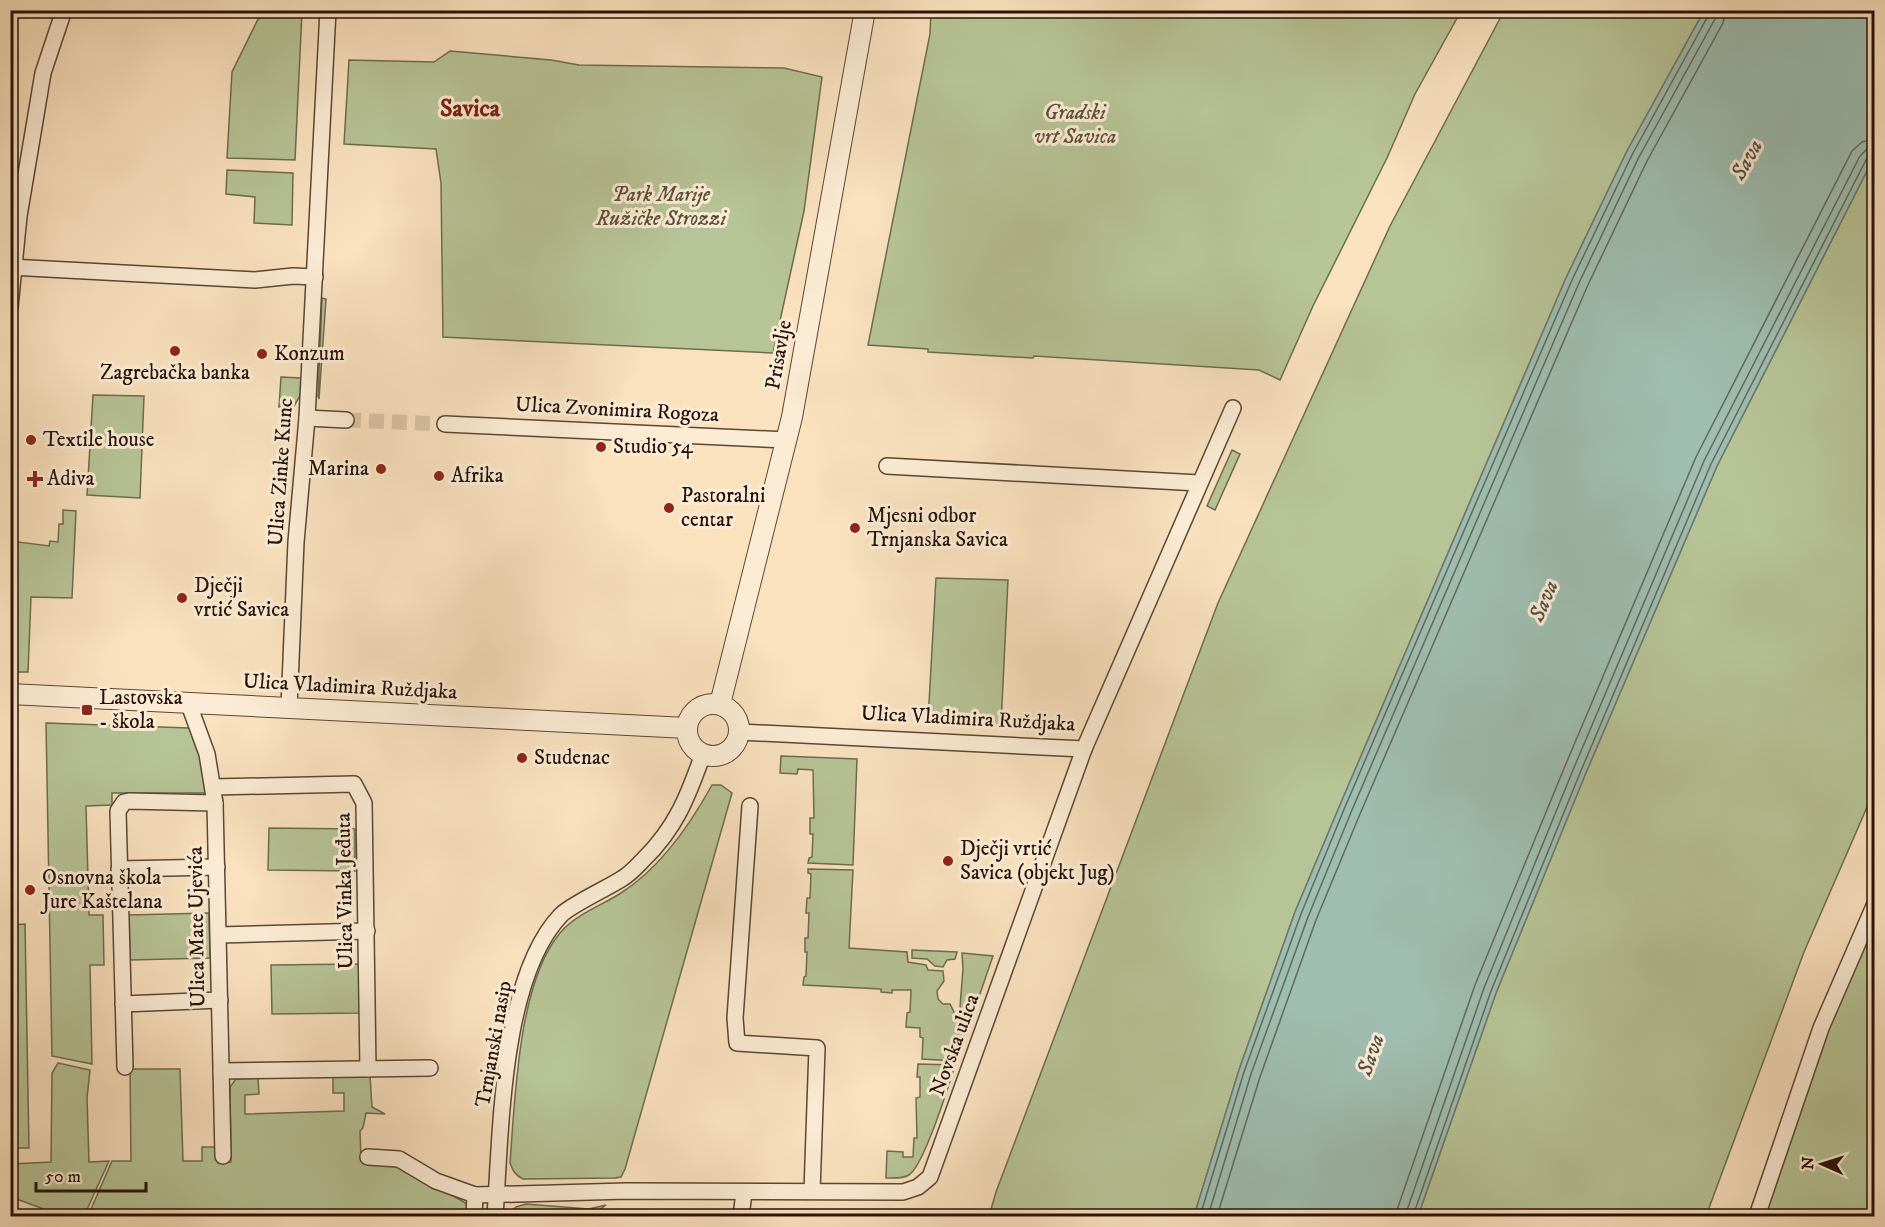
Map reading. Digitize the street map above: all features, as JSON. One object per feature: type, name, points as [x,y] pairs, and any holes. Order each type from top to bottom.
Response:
[{"type":"street","points":[[10,307],[12,267],[20,206],[43,73],[64,10]]},
{"type":"street","name":"Ulica Zinke Kunc","points":[[289,707],[296,542],[307,418],[315,277],[318,167],[328,10]]},
{"type":"street","name":"Prisavlje","points":[[720,704],[792,417],[865,10]]},
{"type":"street","points":[[12,267],[255,280],[293,276],[315,277]]},
{"type":"street","name":"Ulica Vladimira Ruždjaka","points":[[740,732],[1084,749],[1233,408]]},
{"type":"street","points":[[307,418],[346,420]]},
{"type":"street","name":"Ulica Zvonimira Rogoza","points":[[445,424],[510,425],[786,440]]},
{"type":"street","points":[[886,465],[1199,483]]},
{"type":"street","name":"Ulica Vladimira Ruždjaka","points":[[10,694],[687,728]]},
{"type":"street","name":"Ulica Mate Ujevića","points":[[188,702],[207,754],[215,803],[223,1156]]},
{"type":"street","points":[[712,703],[720,704],[735,714],[739,723],[738,740],[727,752],[711,756],[703,754],[691,744],[687,728],[692,714],[698,708],[712,703]]},
{"type":"street","name":"Novska ulica","points":[[496,1196],[513,1193],[627,1191],[903,1192],[918,1187],[930,1177],[1084,749]]},
{"type":"street","name":"Trnjanski nasip","points":[[495,1216],[502,1107],[509,1051],[517,1005],[530,963],[546,935],[562,914],[626,876],[657,847],[673,826],[703,754]]},
{"type":"street","name":"Ulica Vinka Jeđuta","points":[[213,787],[354,784],[364,802],[368,1069]]},
{"type":"street","points":[[125,1068],[118,811],[124,802],[215,803]]},
{"type":"street","points":[[750,806],[735,1018],[737,1043],[817,1048],[812,1191]]},
{"type":"street","points":[[119,869],[217,867]]},
{"type":"street","points":[[1757,1216],[1821,1028],[1875,906]]},
{"type":"street","points":[[219,935],[367,931]]},
{"type":"street","points":[[123,1004],[220,1000]]},
{"type":"street","points":[[221,1071],[430,1068]]},
{"type":"street","points":[[368,1157],[399,1159],[436,1181],[475,1196],[496,1196]]},
{"type":"street","points":[[741,1216],[744,1193]]},
{"type":"street","points":[[474,1216],[475,1196]]},
{"type":"green space","name":"Gradski vrt Savica","points":[[931,10],[1461,11],[1415,94],[1387,158],[1313,306],[1280,380],[1259,370],[928,352],[928,349],[868,345],[930,34]]},
{"type":"green space","points":[[262,11],[302,11],[295,160],[227,158],[232,72]]},
{"type":"green space","points":[[1504,11],[1704,11],[1627,151],[1566,278],[1340,805],[1295,912],[1239,1070],[1194,1216],[989,1216],[996,1192],[1218,603],[1390,226]]},
{"type":"green space","name":"Park Marije Ružičke Strozzi","points":[[450,51],[551,60],[579,65],[784,68],[822,77],[804,211],[773,353],[443,337],[441,183],[436,149],[344,144],[349,60],[434,62]]},
{"type":"green space","points":[[1874,157],[1874,791],[1804,952],[1706,1216],[1418,1216],[1496,993],[1585,775],[1717,466]]},
{"type":"green space","points":[[227,170],[293,173],[292,225],[254,223],[255,197],[226,194]]},
{"type":"green space","points":[[322,298],[326,299],[319,399],[318,396]]},
{"type":"green space","points":[[281,377],[301,378],[300,396],[294,406],[279,407]]},
{"type":"green space","points":[[93,395],[144,396],[140,498],[87,495]]},
{"type":"green space","points":[[1232,450],[1240,454],[1215,510],[1207,506]]},
{"type":"green space","points":[[63,510],[76,511],[72,598],[31,597],[28,672],[11,672],[11,541],[49,546],[50,541],[58,542],[59,524],[63,524]]},
{"type":"green space","points":[[936,578],[1008,580],[1001,725],[928,721]]},
{"type":"green space","points":[[46,723],[189,728],[202,760],[206,793],[112,793],[112,805],[86,806],[89,915],[103,915],[104,965],[90,965],[92,1064],[52,1056]]},
{"type":"green space","points":[[781,756],[857,759],[853,865],[808,863],[809,858],[812,857],[813,834],[810,834],[810,818],[814,818],[813,770],[798,769],[797,774],[780,773]]},
{"type":"green space","points":[[712,785],[721,785],[732,793],[625,1169],[621,1177],[615,1178],[523,1179],[518,1176],[510,1163],[517,1075],[527,1011],[535,981],[546,955],[566,926],[621,893],[649,871],[684,830]]},
{"type":"green space","points":[[269,828],[355,829],[355,871],[268,870]]},
{"type":"green space","points":[[808,869],[853,870],[849,948],[907,952],[908,962],[926,965],[928,970],[943,971],[944,981],[937,991],[938,999],[943,1004],[950,1004],[956,1016],[967,1026],[956,1061],[922,1059],[923,1038],[920,1037],[920,1028],[906,1027],[907,1013],[910,1012],[911,990],[892,990],[892,993],[881,992],[881,989],[803,985],[806,976],[805,938],[808,938],[807,898],[810,898],[811,874],[808,873]]},
{"type":"green space","points":[[209,913],[210,958],[130,960],[129,915]]},
{"type":"green space","points":[[1874,921],[1874,1216],[1762,1216],[1818,1046]]},
{"type":"green space","points":[[25,924],[29,1148],[14,1148],[11,925]]},
{"type":"green space","points":[[912,950],[957,952],[955,959],[947,960],[943,967],[935,966],[927,959],[912,958]]},
{"type":"green space","points":[[962,953],[993,956],[972,1017],[960,1007]]},
{"type":"green space","points":[[360,964],[360,1013],[272,1014],[271,965]]},
{"type":"green space","points":[[58,1063],[90,1070],[87,1098],[89,1162],[109,1161],[84,1216],[38,1216],[41,1208],[11,1197],[11,1164],[51,1162],[52,1073]]},
{"type":"green space","points":[[918,1064],[955,1065],[935,1124],[915,1168],[909,1175],[886,1178],[887,1151],[903,1152],[903,1157],[913,1157],[914,1138],[917,1138],[916,1098],[920,1097]]},
{"type":"green space","points":[[130,1069],[180,1069],[183,1161],[202,1161],[202,1147],[218,1147],[218,1163],[231,1162],[230,1087],[236,1079],[258,1078],[259,1094],[245,1095],[245,1114],[344,1111],[344,1093],[333,1093],[333,1076],[370,1076],[372,1107],[385,1114],[366,1113],[363,1128],[360,1131],[361,1161],[393,1163],[464,1202],[468,1206],[469,1216],[88,1216],[112,1161],[131,1161]]},
{"type":"green space","points":[[526,1204],[589,1209],[606,1205],[591,1216],[507,1216],[516,1207]]},
{"type":"water","name":"Sava","points":[[1704,11],[1874,11],[1874,157],[1717,466],[1585,775],[1496,993],[1418,1216],[1194,1216],[1239,1070],[1295,912],[1340,805],[1566,278],[1627,151]]},
{"type":"tunnel","points":[[346,420],[445,424]]},
{"type":"place","name":"Zagrebačka banka","points":[[175,351]]},
{"type":"place","name":"Konzum","points":[[262,354]]},
{"type":"place","name":"Textile house","points":[[31,440]]},
{"type":"place","name":"Studio 54","points":[[601,447]]},
{"type":"place","name":"Marina","points":[[381,469]]},
{"type":"place","name":"Afrika","points":[[439,476]]},
{"type":"place","name":"Adiva","points":[[35,479]]},
{"type":"place","name":"Pastoralni centar","points":[[669,508]]},
{"type":"place","name":"Mjesni odbor Trnjanska Savica","points":[[855,528]]},
{"type":"place","name":"Dječji vrtić Savica","points":[[182,598]]},
{"type":"place","name":"Lastovska - škola","points":[[87,710]]},
{"type":"place","name":"Studenac","points":[[522,758]]},
{"type":"place","name":"Dječji vrtić Savica (objekt Jug)","points":[[948,861]]},
{"type":"place","name":"Osnovna škola Jure Kaštelana","points":[[30,890]]},
{"type":"district","name":"Savica","points":[[470,109]]}]
